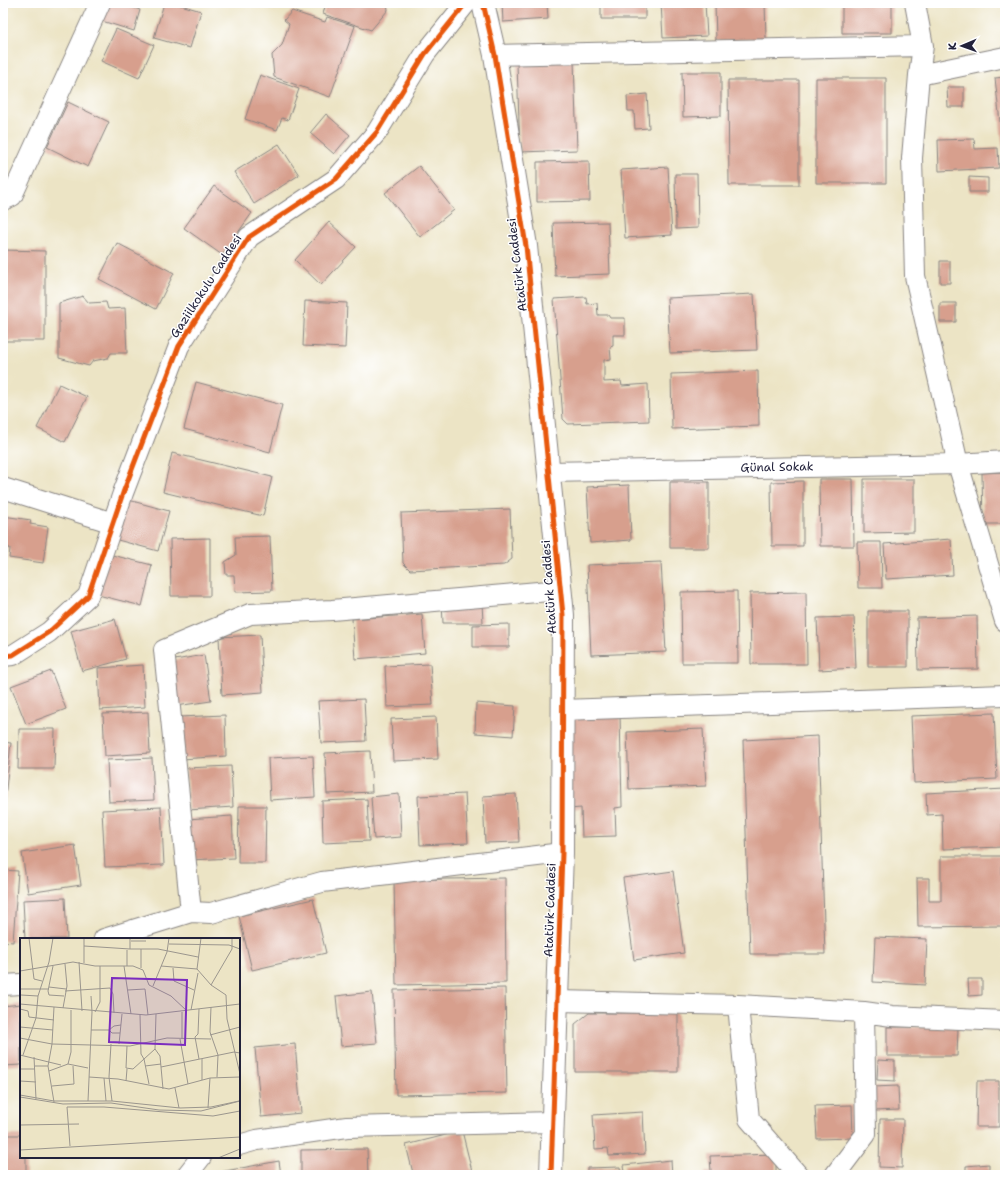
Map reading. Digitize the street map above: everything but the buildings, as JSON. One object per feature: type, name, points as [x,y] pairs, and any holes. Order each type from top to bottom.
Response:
[{"type":"street","points":[[3,200],[12,196],[100,3]]},
{"type":"street","name":"Gaziilkokulu Caddesi","points":[[3,656],[13,655],[49,632],[88,596],[113,523],[179,346],[249,237],[336,179],[377,132],[425,54],[466,3]]},
{"type":"street","name":"Atatürk Caddesi","points":[[483,3],[495,55],[526,246],[563,615],[562,853],[551,1175]]},
{"type":"street","points":[[915,3],[923,46],[912,158],[915,276],[958,464],[1005,621]]},
{"type":"street","points":[[495,55],[923,46]]},
{"type":"street","points":[[919,76],[1005,57]]},
{"type":"street","name":"Günal Sokak","points":[[549,472],[958,464],[1005,460]]},
{"type":"street","points":[[3,488],[113,523]]},
{"type":"street","points":[[191,912],[164,650],[250,614],[332,610],[561,590]]},
{"type":"street","points":[[562,710],[1005,695]]},
{"type":"street","points":[[107,938],[191,912],[211,913],[322,882],[562,853]]},
{"type":"street","points":[[3,985],[20,984]]},
{"type":"street","points":[[557,1001],[738,1005],[864,1012],[892,1016],[1005,1021]]},
{"type":"street","points":[[738,1005],[749,1120],[798,1175]]},
{"type":"street","points":[[835,1175],[866,1134],[864,1012]]},
{"type":"street","points":[[240,1145],[257,1140],[347,1127],[553,1122]]},
{"type":"street","points":[[187,1175],[200,1158]]},
{"type":"cycle path","points":[[3,656],[13,655],[49,632],[88,596],[123,493],[179,346],[249,237],[336,179],[377,132],[425,54],[466,3]]},
{"type":"cycle path","points":[[483,3],[495,55],[526,246],[563,615],[562,853],[551,1175]]}]
